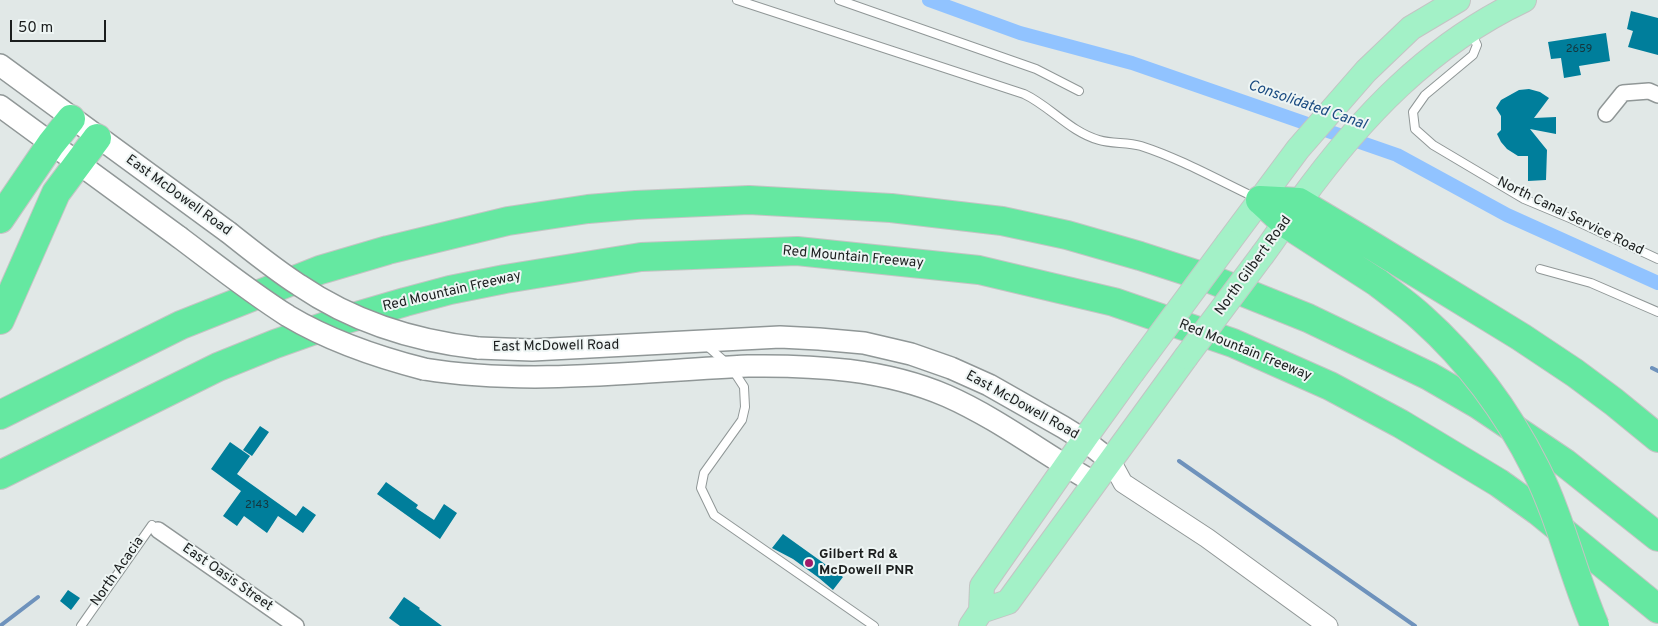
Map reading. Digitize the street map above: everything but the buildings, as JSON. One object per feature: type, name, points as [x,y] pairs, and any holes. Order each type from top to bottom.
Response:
[{"type":"highway","points":[[0,219],[51,144],[71,119]]},
{"type":"highway","points":[[3,312],[56,193],[97,138]]},
{"type":"highway","points":[[0,415],[181,325],[320,270],[388,250],[508,221],[588,209],[749,200],[892,208],[1002,221],[1067,235],[1208,278],[1308,318],[1430,376],[1480,405],[1565,463],[1658,537]]},
{"type":"highway","points":[[1260,200],[1292,213],[1521,337],[1598,391],[1658,438]]},
{"type":"highway","points":[[1292,213],[1422,318],[1476,375],[1501,408],[1536,470],[1595,626]]},
{"type":"highway","name":"Red Mountain Freeway","points":[[0,475],[218,367],[340,321],[405,302],[505,278],[641,257],[797,251],[980,270],[1114,302],[1233,343],[1330,386],[1401,424],[1500,483],[1538,511],[1658,609]]},
{"type":"main road","name":"North Gilbert Road","points":[[976,618],[982,586],[1132,373],[1298,150],[1366,71],[1411,28],[1458,0]]},
{"type":"main road","name":"North Gilbert Road","points":[[976,618],[1008,602],[1095,484],[1166,383],[1333,157],[1376,108],[1410,74],[1458,38],[1524,0]]},
{"type":"main road","name":"East McDowell Road","points":[[0,65],[299,285],[357,317],[414,336],[450,345],[478,348],[532,350],[780,337],[819,338],[864,343],[911,354],[951,368],[989,385],[1084,440],[1111,461]]},
{"type":"main road","name":"East McDowell Road","points":[[0,106],[261,298],[311,328],[384,359],[424,369],[493,377],[540,378],[731,366],[816,368],[881,376],[908,382],[946,395],[978,411],[1095,484]]},
{"type":"street","points":[[1606,114],[1623,93],[1649,91],[1658,95]]},
{"type":"street","name":"East McDowell Road","points":[[1111,461],[1123,483],[1207,538],[1328,626]]},
{"type":"street","points":[[1095,484],[1123,483]]},
{"type":"street","name":"East Oasis Street","points":[[158,530],[296,626]]},
{"type":"lane","points":[[737,0],[1024,94],[1039,101],[1066,123],[1099,140],[1138,145],[1168,156],[1260,200]]},
{"type":"lane","points":[[838,0],[1036,69],[1079,91]]},
{"type":"lane","name":"North Canal Service Road","points":[[1471,30],[1477,45],[1473,56],[1424,95],[1413,112],[1416,129],[1433,145],[1524,199],[1572,219],[1658,260]]},
{"type":"lane","points":[[1540,269],[1591,283],[1658,312]]},
{"type":"lane","points":[[701,341],[731,366],[744,387],[745,407],[742,420],[704,474],[701,488],[714,515],[874,626]]},
{"type":"lane","name":"North Acacia","points":[[81,626],[152,525],[158,530]]},
{"type":"waterway","name":"Consolidated Canal","points":[[929,0],[1020,33],[1132,63],[1397,155],[1507,215],[1658,283]]},
{"type":"waterway","points":[[1652,368],[1658,371]]},
{"type":"waterway","points":[[1179,461],[1415,626]]},
{"type":"waterway","points":[[0,626],[38,597]]},
{"type":"place","name":"Gilbert Rd & McDowell PNR","points":[[809,563]]}]
